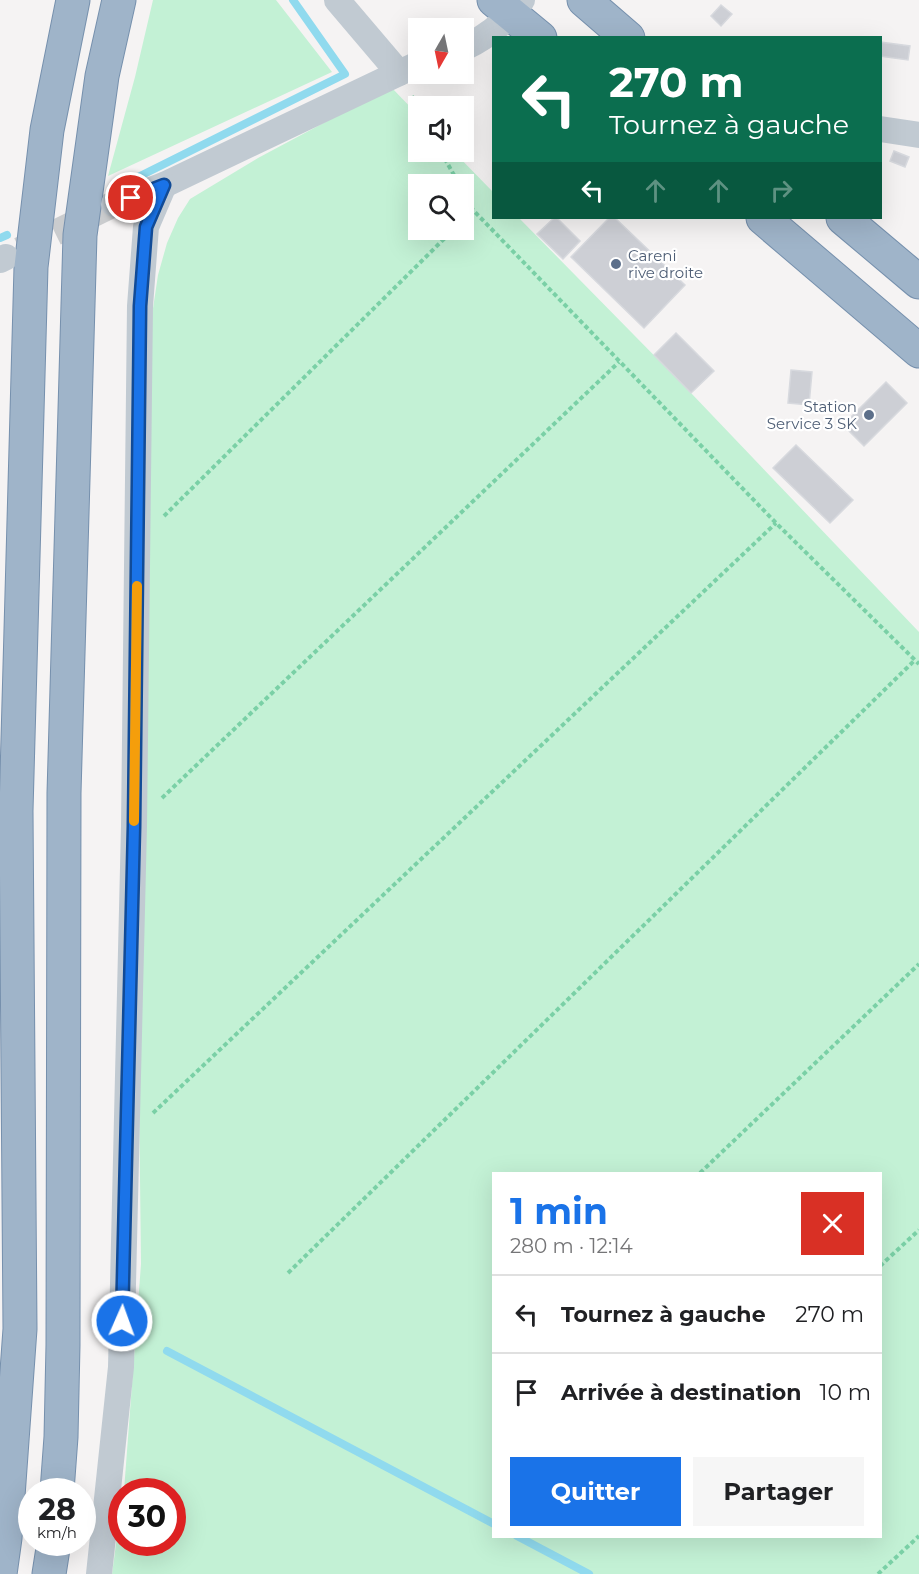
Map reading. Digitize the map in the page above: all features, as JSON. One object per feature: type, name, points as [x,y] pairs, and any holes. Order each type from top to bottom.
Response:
[{"type":"highway","points":[[0,1574],[5,1538],[20,1329],[16,811],[31,267],[47,130],[73,0]]},
{"type":"highway","points":[[58,1478],[63,1345],[64,793],[80,235],[102,76],[119,0]]},
{"type":"highway","points":[[584,0],[626,36]]},
{"type":"highway","points":[[509,5],[538,36]]},
{"type":"highway","points":[[764,219],[919,351]]},
{"type":"highway","points":[[844,219],[919,282]]},
{"type":"highway","points":[[849,291],[883,251]]},
{"type":"highway","points":[[49,1574],[52,1556]]},
{"type":"street","points":[[337,0],[408,67]]},
{"type":"street","points":[[474,42],[489,34],[509,5]]},
{"type":"street","points":[[114,204],[164,185],[408,68]]},
{"type":"street","points":[[882,129],[919,135]]},
{"type":"street","points":[[99,1574],[121,1367],[128,1137],[142,284],[146,227],[164,185]]},
{"type":"path","points":[[288,1273],[917,662],[776,523],[474,211]]},
{"type":"path","points":[[137,542],[443,240]]},
{"type":"path","points":[[134,826],[619,362]]},
{"type":"path","points":[[128,1137],[776,523]]},
{"type":"path","points":[[701,1172],[919,964]]},
{"type":"path","points":[[882,1264],[919,1230]]},
{"type":"path","points":[[878,1574],[919,1536]]},
{"type":"green space","points":[[153,0],[276,0],[332,72],[108,176]]},
{"type":"green space","points":[[391,87],[408,105],[408,162],[464,162],[492,191],[492,219],[520,219],[691,393],[919,632],[919,1574],[112,1574],[114,1556],[186,1556],[186,1478],[125,1478],[141,1264],[139,1093],[152,315],[158,275],[167,243],[178,218],[190,199],[258,158]]},
{"type":"building","points":[[721,5],[732,14],[721,26],[711,16]]},
{"type":"building","points":[[882,42],[910,46],[908,60],[882,56]]},
{"type":"building","points":[[894,151],[909,157],[905,167],[890,161]]},
{"type":"building","points":[[553,219],[558,219],[580,241],[563,259],[537,234]]},
{"type":"building","points":[[608,219],[616,219],[685,285],[644,328],[571,257]]},
{"type":"building","points":[[676,333],[714,371],[691,393],[654,355]]},
{"type":"building","points":[[791,370],[812,372],[809,405],[788,403]]},
{"type":"building","points":[[886,382],[907,403],[864,446],[843,425]]},
{"type":"building","points":[[796,445],[853,500],[830,523],[773,468]]},
{"type":"waterway","points":[[120,186],[345,74],[293,0]]},
{"type":"waterway","points":[[0,238],[7,235]]},
{"type":"waterway","points":[[167,1351],[492,1523]]},
{"type":"waterway","points":[[521,1538],[589,1574]]},
{"type":"tunnel","points":[[20,250],[114,204]]},
{"type":"slow traffic","points":[[134,821],[137,586]]},
{"type":"place","name":"Careni rive droite","points":[[616,264]]},
{"type":"place","name":"Station Service 3 SK","points":[[869,415]]},
{"type":"route","points":[[122,1321],[134,826],[140,306],[146,227],[164,185],[131,198]]}]
